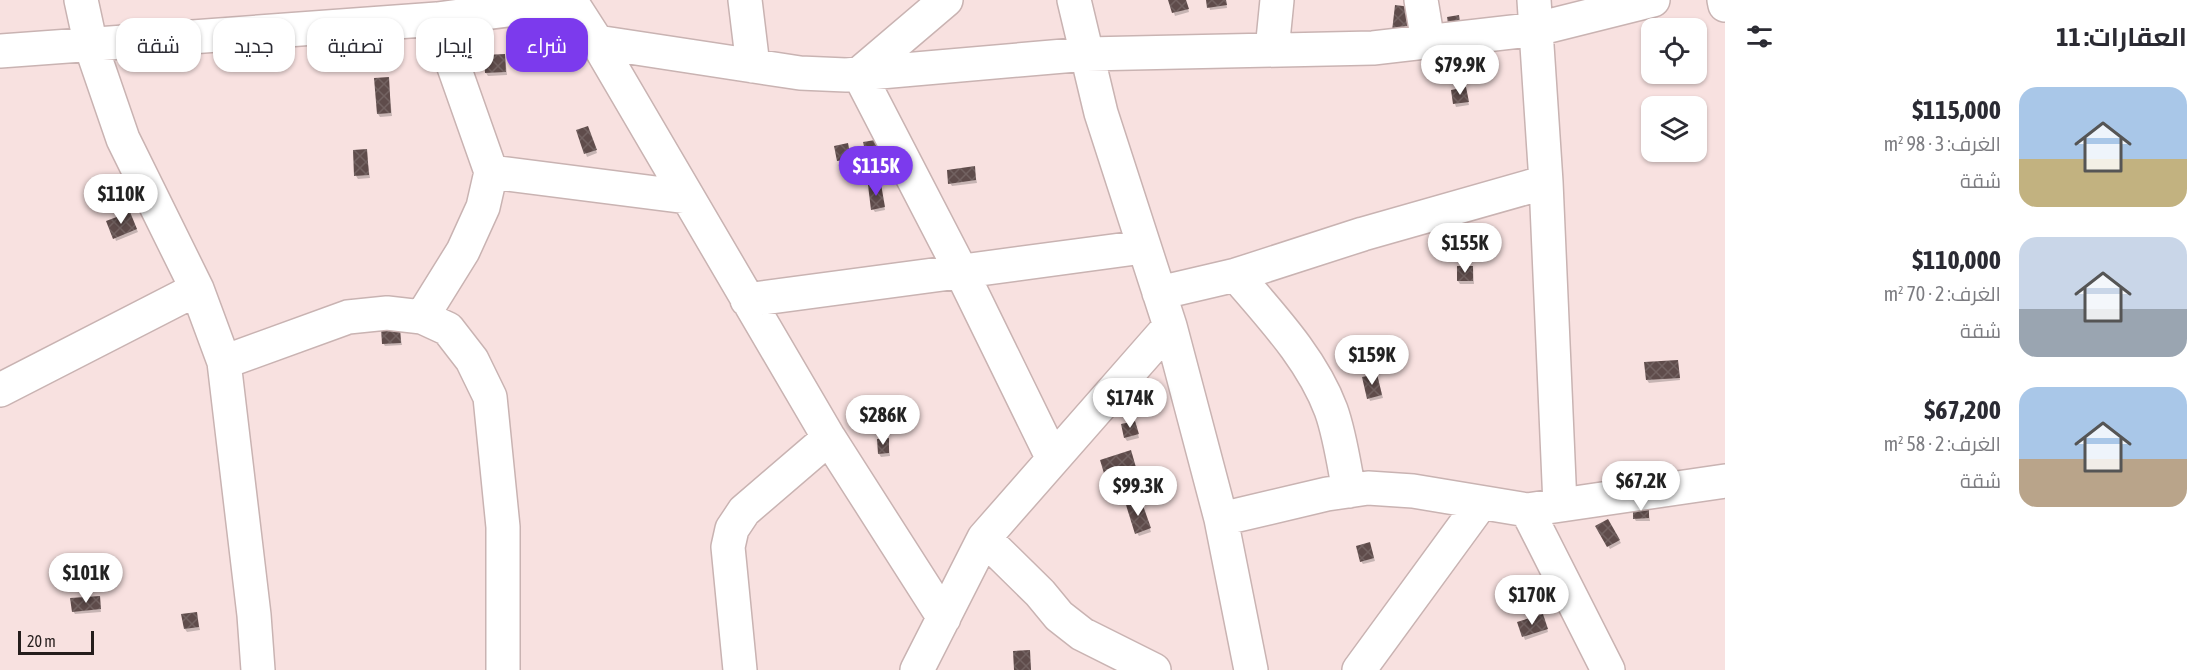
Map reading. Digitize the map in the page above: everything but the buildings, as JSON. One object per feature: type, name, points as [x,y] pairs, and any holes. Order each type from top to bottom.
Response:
[{"type":"street","points":[[81,0],[91,46],[123,139],[197,289],[224,362],[254,615],[258,670]]},
{"type":"street","points":[[745,0],[753,66]]},
{"type":"street","points":[[859,74],[946,0]]},
{"type":"street","points":[[1074,0],[1101,113],[1170,326],[1221,519],[1251,670]]},
{"type":"street","points":[[1272,50],[1277,0]]},
{"type":"street","points":[[1421,0],[1428,42]]},
{"type":"street","points":[[597,42],[800,73],[859,74],[1087,54],[1373,48],[1428,42],[1535,15],[1653,0]]},
{"type":"street","points":[[1724,0],[1725,4]]},
{"type":"street","points":[[444,18],[570,1],[597,42],[829,438],[944,618]]},
{"type":"street","points":[[1535,15],[1546,182],[1560,505]]},
{"type":"street","points":[[0,51],[416,21]]},
{"type":"street","points":[[422,317],[463,251],[483,207],[491,172],[456,72]]},
{"type":"street","points":[[859,74],[961,271],[1053,459]]},
{"type":"street","points":[[491,172],[687,197]]},
{"type":"street","points":[[1159,293],[1236,275],[1363,234],[1546,182]]},
{"type":"street","points":[[747,300],[1143,247]]},
{"type":"street","points":[[1236,275],[1284,332],[1320,384],[1332,412],[1349,491]]},
{"type":"street","points":[[0,390],[197,289]]},
{"type":"street","points":[[224,362],[348,317],[387,313],[422,317],[448,329],[472,360],[490,397],[503,526],[503,670]]},
{"type":"street","points":[[917,670],[984,538],[1170,326]]},
{"type":"street","points":[[740,670],[728,547],[732,529],[744,511],[829,438]]},
{"type":"street","points":[[1221,519],[1368,488],[1413,491],[1527,510],[1725,481]]},
{"type":"street","points":[[1359,670],[1481,503]]},
{"type":"street","points":[[1527,510],[1608,670]]},
{"type":"street","points":[[984,538],[1040,593],[1059,616],[1082,634],[1154,670]]}]
